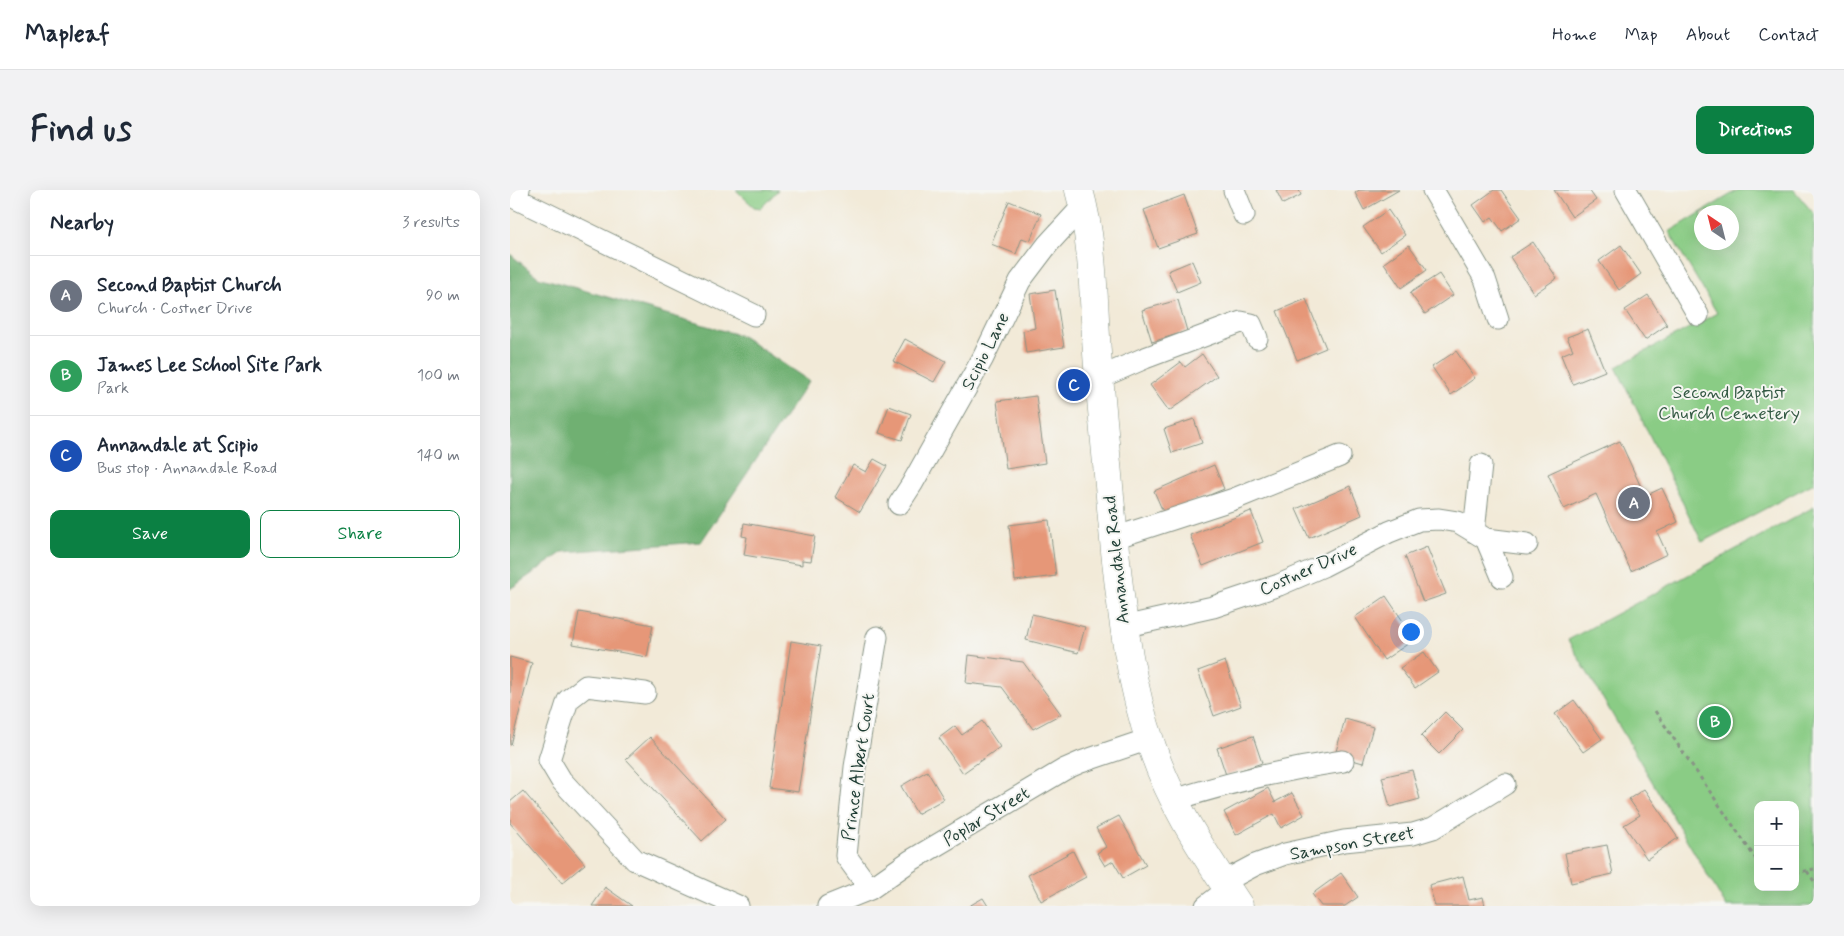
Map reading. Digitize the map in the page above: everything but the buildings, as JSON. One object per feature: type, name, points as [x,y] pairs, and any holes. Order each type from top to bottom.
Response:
[{"type":"main road","name":"Annandale Road","points":[[1081,198],[1091,266],[1099,378],[1123,627],[1134,685],[1149,739],[1174,800],[1192,834],[1230,892]]},
{"type":"street","points":[[1234,190],[1244,215]]},
{"type":"street","points":[[1433,190],[1485,279],[1498,319]]},
{"type":"street","points":[[1626,190],[1698,315]]},
{"type":"street","points":[[514,194],[754,315]]},
{"type":"street","name":"Scipio Lane","points":[[899,504],[983,358],[1020,281],[1081,198]]},
{"type":"street","points":[[1099,378],[1145,358],[1241,322],[1251,324],[1257,338]]},
{"type":"street","points":[[1114,538],[1234,499],[1340,456]]},
{"type":"street","points":[[1481,466],[1480,536],[1502,577]]},
{"type":"street","name":"Costner Drive","points":[[1123,627],[1213,607],[1279,586],[1389,532],[1419,520],[1440,519],[1458,522],[1480,536],[1527,544]]},
{"type":"street","name":"Prince Albert Court","points":[[870,889],[846,856],[855,768],[877,637]]},
{"type":"street","points":[[645,693],[586,686],[568,700],[549,760],[561,780],[634,860],[738,906]]},
{"type":"street","name":"Poplar Street","points":[[828,906],[870,889],[910,861],[1065,769],[1149,739]]},
{"type":"street","points":[[1174,800],[1221,785],[1305,766],[1343,761]]},
{"type":"street","name":"Sampson Street","points":[[1206,906],[1230,892],[1254,865],[1285,854],[1344,841],[1413,834],[1433,828],[1505,784]]},
{"type":"path","points":[[1655,711],[1754,856]]},
{"type":"path","points":[[1799,872],[1814,869]]},
{"type":"path","points":[[1807,871],[1814,881]]},
{"type":"green space","points":[[736,190],[778,190],[761,208],[754,207]]},
{"type":"green space","name":"Second Baptist Church Cemetery","points":[[1738,190],[1794,190],[1814,214],[1814,483],[1702,542],[1616,367],[1717,313],[1669,232],[1694,217],[1694,250],[1739,250],[1739,205],[1713,205]]},
{"type":"green space","points":[[510,254],[538,277],[742,336],[809,381],[701,542],[563,552],[510,589]]},
{"type":"green space","points":[[1814,507],[1814,906],[1726,906],[1568,640]]},
{"type":"place","name":"Annandale at Scipio","points":[[1074,385]]},
{"type":"place","name":"Second Baptist Church","points":[[1634,503]]},
{"type":"place","name":"James Lee School Site Park","points":[[1715,722]]}]
